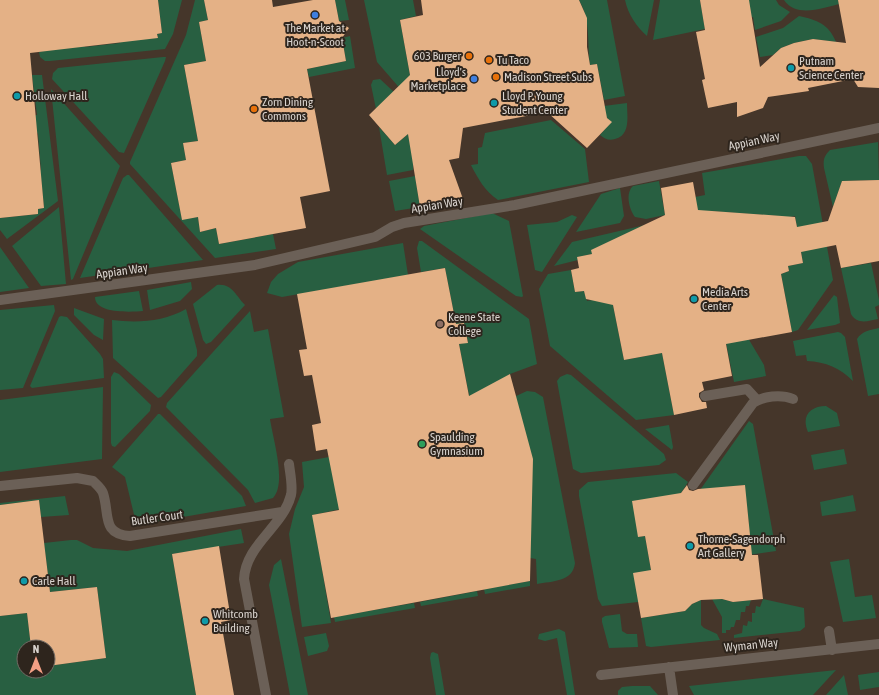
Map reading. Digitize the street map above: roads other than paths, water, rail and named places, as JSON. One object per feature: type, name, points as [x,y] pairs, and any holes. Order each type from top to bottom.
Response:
[{"type":"street","name":"Appian Way","points":[[0,300],[255,265],[374,237],[392,227],[404,223],[515,205],[879,128]]},
{"type":"street","points":[[705,396],[747,389],[757,400]]},
{"type":"street","points":[[693,485],[753,403],[757,400],[784,396],[793,399]]},
{"type":"street","points":[[266,695],[244,579],[245,569],[249,557],[282,512],[291,494],[289,464]]},
{"type":"street","name":"Butler Court","points":[[0,486],[78,478],[93,481],[103,494],[108,523],[112,530],[120,536],[130,536],[282,512]]},
{"type":"street","points":[[829,631],[832,650]]},
{"type":"street","name":"Wyman Way","points":[[601,675],[879,644]]},
{"type":"street","points":[[669,667],[673,695]]},
{"type":"place","name":"The Market at Hoot-n-Scoot","points":[[315,15]]},
{"type":"place","name":"603 Burger","points":[[469,56]]},
{"type":"place","name":"Tu Taco","points":[[489,60]]},
{"type":"place","name":"Putnam Science Center","points":[[791,68]]},
{"type":"place","name":"Madison Street Subs","points":[[496,77]]},
{"type":"place","name":"Lloyd's Marketplace","points":[[474,79]]},
{"type":"place","name":"Holloway Hall","points":[[17,96]]},
{"type":"place","name":"Lloyd P. Young Student Center","points":[[494,103]]},
{"type":"place","name":"Zorn Dining Commons","points":[[254,109]]},
{"type":"place","name":"Media Arts Center","points":[[694,299]]},
{"type":"place","name":"Keene State College","points":[[440,324]]},
{"type":"place","name":"Spaulding Gymnasium","points":[[422,444]]},
{"type":"place","name":"Thorne-Sagendorph Art Gallery","points":[[690,546]]},
{"type":"place","name":"Carle Hall","points":[[24,581]]},
{"type":"place","name":"Whitcomb Building","points":[[205,621]]}]
